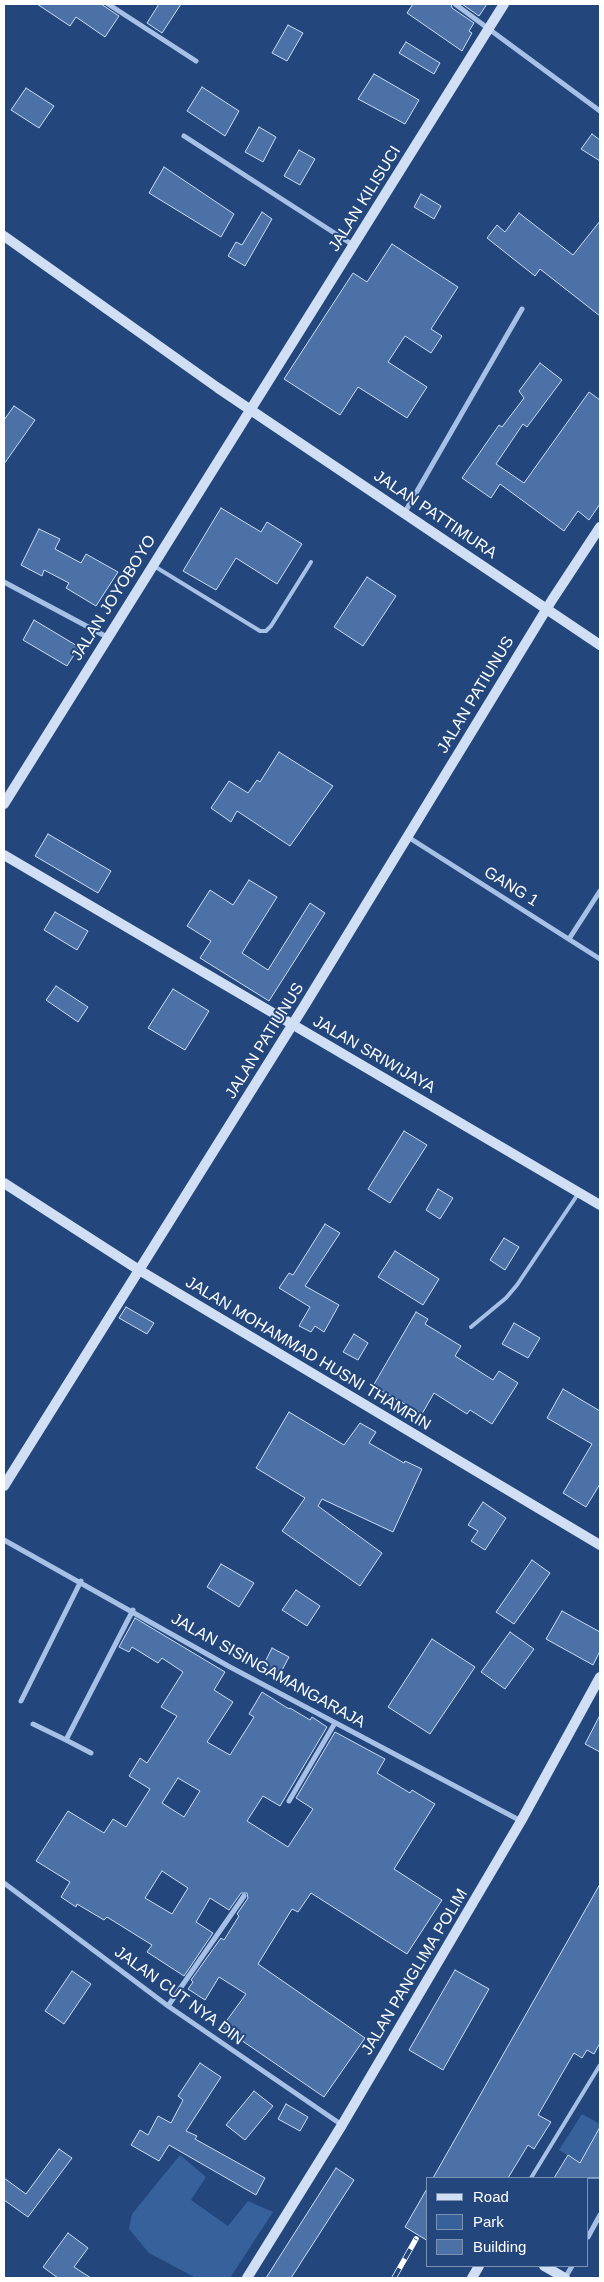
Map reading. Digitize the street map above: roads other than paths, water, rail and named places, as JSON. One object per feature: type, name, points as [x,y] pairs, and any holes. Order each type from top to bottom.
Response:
[{"type":"street","points":[[108,4],[196,62]]},
{"type":"street","points":[[455,4],[600,112]]},
{"type":"street","name":"JALAN KILISUCI","points":[[252,410],[504,4]]},
{"type":"street","points":[[184,136],[354,245]]},
{"type":"street","name":"JALAN PATTIMURA","points":[[4,236],[252,410],[600,645]]},
{"type":"street","points":[[405,512],[522,309]]},
{"type":"street","name":"JALAN JOYOBOYO","points":[[4,804],[152,565],[252,410]]},
{"type":"street","name":"JALAN PATIUNUS","points":[[4,1486],[292,1025],[547,608],[600,527]]},
{"type":"street","points":[[4,582],[107,637]]},
{"type":"street","name":"GANG 1","points":[[408,837],[600,959]]},
{"type":"street","name":"JALAN SRIWIJAYA","points":[[4,855],[600,1205]]},
{"type":"street","points":[[569,939],[600,891]]},
{"type":"street","name":"JALAN MOHAMMAD HUSNI THAMRIN","points":[[4,1184],[139,1270],[600,1545]]},
{"type":"street","name":"JALAN SISINGAMANGARAJA","points":[[4,1540],[133,1610],[230,1667],[521,1821]]},
{"type":"street","points":[[21,1701],[81,1582]]},
{"type":"street","points":[[66,1740],[133,1610]]},
{"type":"street","name":"JALAN PANGLIMA POLIM","points":[[247,2278],[342,2125],[521,1821],[600,1678]]},
{"type":"street","points":[[289,1801],[335,1722]]},
{"type":"street","points":[[33,1724],[91,1753]]},
{"type":"street","name":"JALAN CUT NYA DIN","points":[[4,1883],[168,2006],[342,2125]]},
{"type":"street","points":[[168,2006],[244,1896]]},
{"type":"street","points":[[589,2236],[600,2215]]},
{"type":"street","points":[[472,2278],[478,2267]]},
{"type":"street","points":[[546,2267],[565,2278],[571,2267]]},
{"type":"lane","points":[[152,565],[260,631],[266,631],[311,562]]},
{"type":"lane","points":[[470,1327],[506,1298],[517,1285],[579,1192]]},
{"type":"lane","points":[[532,2177],[600,2065]]},
{"type":"railway","points":[[394,2278],[416,2239]]}]
